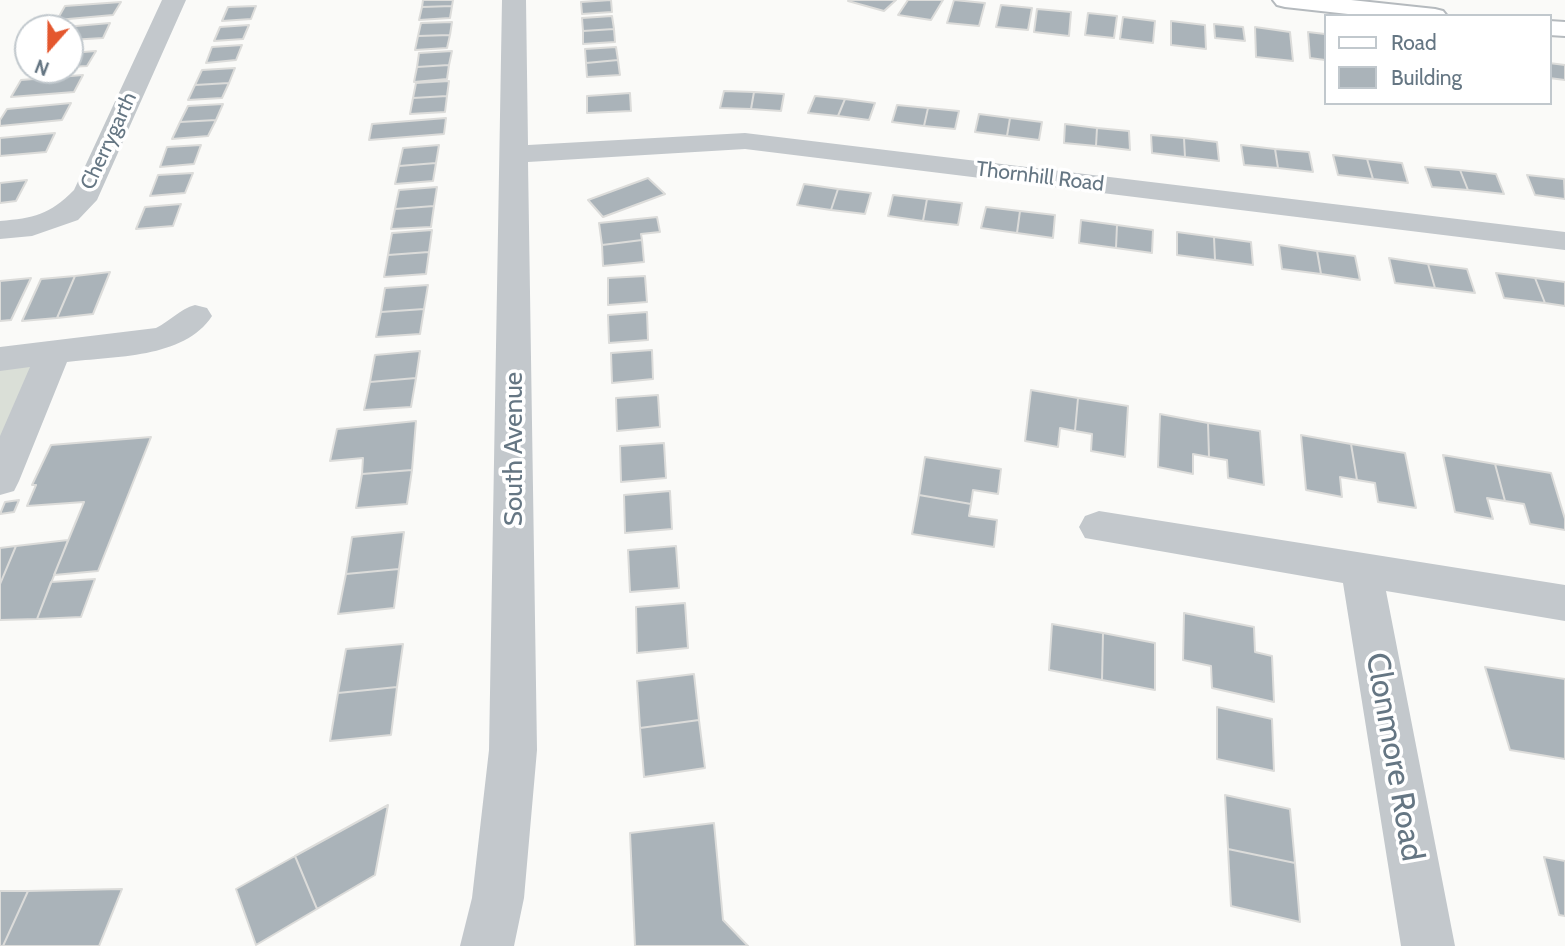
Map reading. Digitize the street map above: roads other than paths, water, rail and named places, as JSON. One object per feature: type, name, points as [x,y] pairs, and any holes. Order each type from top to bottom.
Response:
[{"type":"main road","points":[[1284,0],[1419,14]]},
{"type":"street","name":"Cherrygarth","points":[[0,230],[32,227],[68,214],[87,194],[174,0]]},
{"type":"street","name":"South Avenue","points":[[467,946],[492,922],[513,750],[514,0]]},
{"type":"street","name":"Thornhill Road","points":[[513,154],[745,141],[1565,241]]},
{"type":"street","points":[[0,359],[163,338],[183,328],[195,316]]},
{"type":"street","points":[[3,467],[54,352]]},
{"type":"street","points":[[1099,527],[1565,603]]},
{"type":"street","name":"Clonmore Road","points":[[1361,569],[1427,946]]}]
